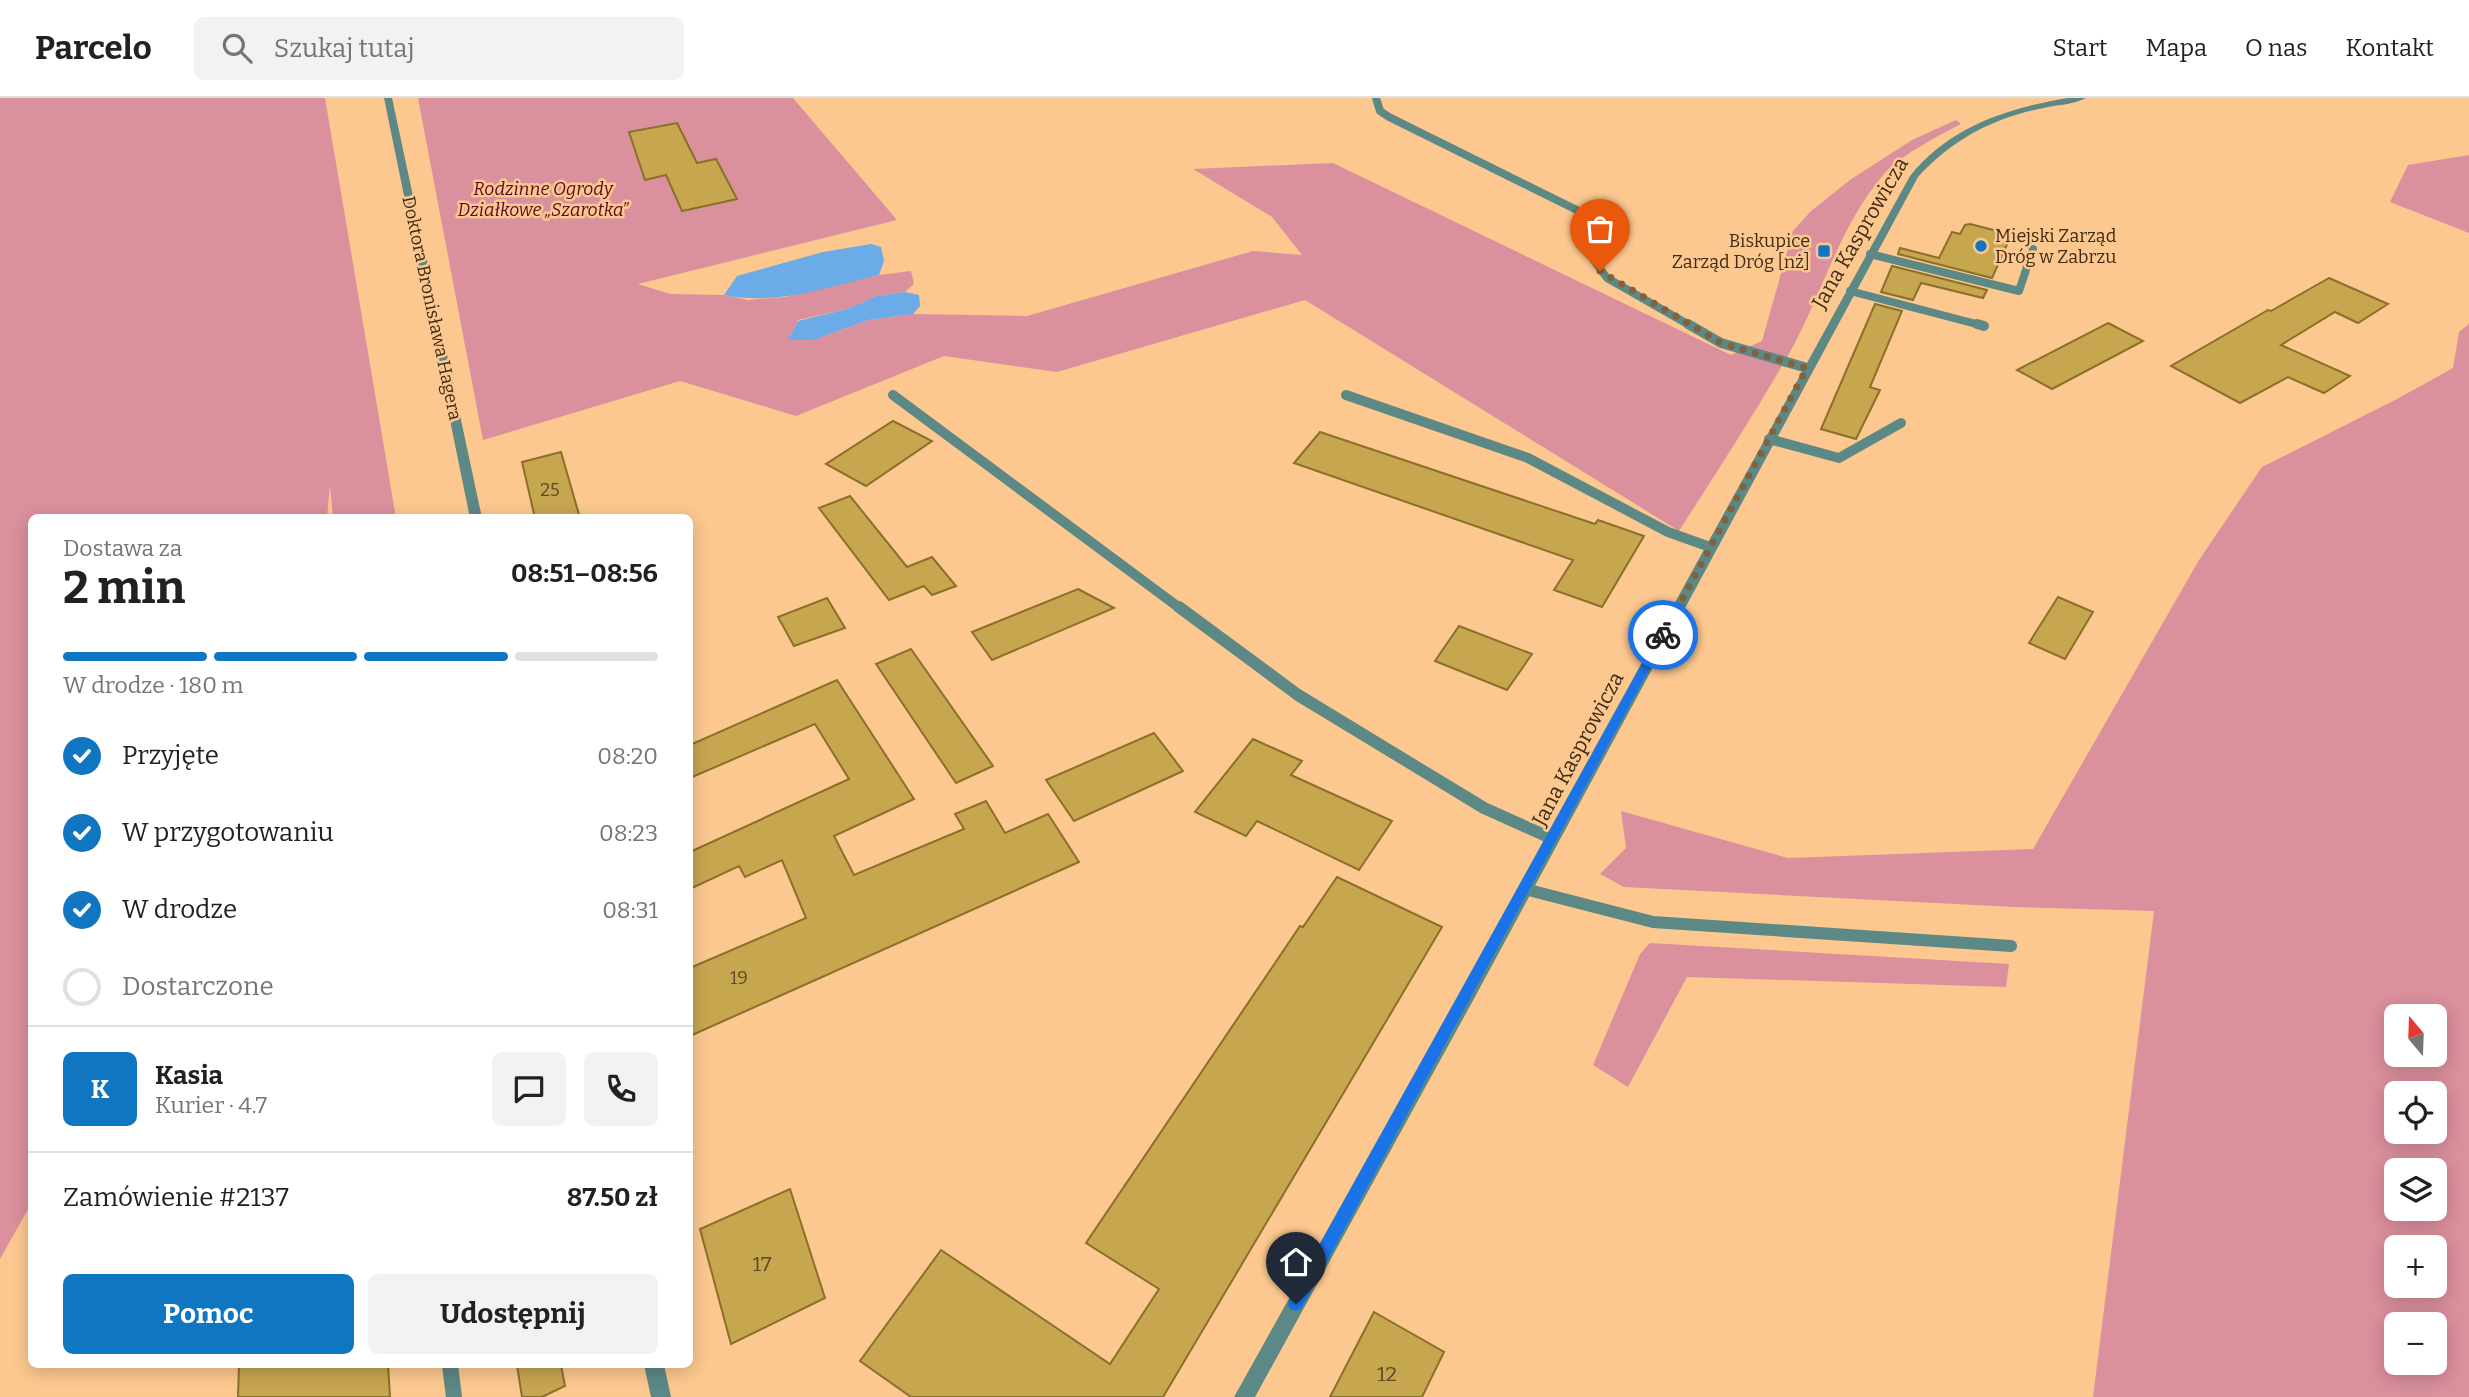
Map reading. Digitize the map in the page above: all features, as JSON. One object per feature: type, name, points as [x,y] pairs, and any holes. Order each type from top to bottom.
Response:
[{"type":"street","name":"Doktora Bronisława Hagera","points":[[388,98],[475,514]]},
{"type":"street","name":"Jana Kasprowicza","points":[[1244,1397],[1553,839],[1807,368],[1914,176],[1931,156],[1951,140],[1992,119],[2082,98]]},
{"type":"street","points":[[655,1368],[661,1397]]},
{"type":"lane","points":[[1376,98],[1378,107],[1389,117],[1601,222],[1593,259],[1606,278],[1721,343],[1807,368]]},
{"type":"lane","points":[[1870,254],[2019,291],[2034,249]]},
{"type":"lane","points":[[1850,291],[1984,326]]},
{"type":"lane","points":[[1346,394],[1528,458],[1668,532],[1710,547]]},
{"type":"lane","points":[[893,395],[1298,695],[1484,808],[1553,839]]},
{"type":"lane","points":[[1769,439],[1839,458],[1901,423]]},
{"type":"lane","points":[[1525,889],[1653,922],[2011,946]]},
{"type":"lane","points":[[450,1368],[454,1397]]},
{"type":"green space","points":[[0,98],[325,98],[395,514],[333,514],[330,485],[327,514],[28,514],[28,1209],[0,1259]]},
{"type":"green space","name":"Rodzinne Ogrody Działkowe „Szarotka”","points":[[418,98],[793,98],[897,220],[638,284],[670,294],[724,295],[748,300],[785,297],[879,275],[911,271],[914,284],[905,292],[877,296],[847,309],[798,320],[789,340],[814,340],[868,320],[913,314],[1027,316],[1253,251],[1302,255],[1272,217],[1193,169],[1333,163],[1731,355],[1762,341],[1793,231],[1811,211],[1850,180],[1912,140],[1956,120],[1961,124],[1901,159],[1869,193],[1844,236],[1791,350],[1679,531],[1305,300],[1057,372],[944,356],[796,416],[680,381],[483,440]]},
{"type":"green space","points":[[2469,155],[2469,233],[2390,202],[2408,165]]},
{"type":"green space","points":[[2469,324],[2469,1397],[2093,1397],[2154,911],[2014,907],[1624,887],[1600,874],[1626,848],[1621,811],[1788,858],[2033,849],[2199,560],[2262,467],[2453,368],[2459,332]]},
{"type":"green space","points":[[1650,943],[2009,964],[2006,987],[1687,977],[1628,1087],[1593,1065],[1640,954]]},
{"type":"water","points":[[871,244],[881,247],[884,261],[879,275],[782,297],[743,298],[724,295],[737,276],[823,252]]},
{"type":"water","points":[[905,292],[919,295],[920,306],[913,314],[868,320],[814,340],[788,340],[798,321],[847,309],[877,296]]},
{"type":"building","points":[[677,123],[697,163],[716,159],[737,199],[682,211],[666,175],[645,180],[629,132]]},
{"type":"building","points":[[1965,225],[2005,233],[2002,238],[2009,240],[1992,278],[1898,254],[1900,248],[1939,258],[1952,232],[1960,234]]},
{"type":"building","points":[[1892,266],[1987,290],[1983,298],[1921,283],[1913,300],[1881,292]]},
{"type":"building","points":[[2329,278],[2388,304],[2358,323],[2335,312],[2281,345],[2350,376],[2324,393],[2288,377],[2240,403],[2171,366],[2268,310],[2271,311]]},
{"type":"building","points":[[1875,304],[1902,311],[1870,387],[1880,390],[1856,439],[1821,429]]},
{"type":"building","points":[[2108,323],[2143,341],[2052,389],[2017,370]]},
{"type":"building","points":[[893,421],[932,441],[866,486],[826,464]]},
{"type":"building","points":[[1320,432],[1595,524],[1598,520],[1644,536],[1602,607],[1554,590],[1573,560],[1294,463]]},
{"type":"building","points":[[561,452],[579,514],[534,514],[522,462]]},
{"type":"building","points":[[850,496],[907,567],[932,557],[956,586],[932,595],[924,586],[889,600],[819,508]]},
{"type":"building","points":[[1078,589],[1114,608],[992,660],[972,632]]},
{"type":"building","points":[[2058,597],[2093,612],[2065,659],[2029,643]]},
{"type":"building","points":[[827,598],[845,628],[794,646],[778,617]]},
{"type":"building","points":[[1459,626],[1532,654],[1507,690],[1435,661]]},
{"type":"building","points":[[911,649],[993,766],[956,783],[876,664]]},
{"type":"building","points":[[837,680],[914,799],[834,836],[854,875],[964,829],[955,814],[986,801],[1005,833],[1048,814],[1079,862],[693,1035],[693,967],[806,918],[782,860],[745,877],[739,866],[693,888],[693,851],[849,779],[815,724],[693,777],[693,744]]},
{"type":"building","points":[[1154,733],[1183,771],[1074,821],[1046,780]]},
{"type":"building","points":[[1253,739],[1302,761],[1291,775],[1392,821],[1359,870],[1257,821],[1246,836],[1195,812]]},
{"type":"building","points":[[1337,877],[1442,927],[1163,1397],[911,1397],[860,1361],[941,1250],[1110,1364],[1159,1289],[1086,1243],[1300,926],[1303,927]]},
{"type":"building","points":[[790,1189],[825,1298],[731,1344],[700,1229]]},
{"type":"building","points":[[1374,1312],[1444,1352],[1422,1397],[1330,1397]]},
{"type":"building","points":[[239,1368],[388,1368],[390,1397],[238,1397]]},
{"type":"building","points":[[517,1368],[562,1368],[565,1386],[542,1397],[522,1397]]},
{"type":"way so far","points":[[1600,271],[1606,278],[1721,343],[1807,368],[1663,635]]},
{"type":"place","name":"Miejski Zarząd Dróg w Zabrzu","points":[[1981,246]]},
{"type":"place","name":"Biskupice Zarząd Dróg [nż]","points":[[1824,251]]},
{"type":"route","points":[[1296,1304],[1663,635]]}]
